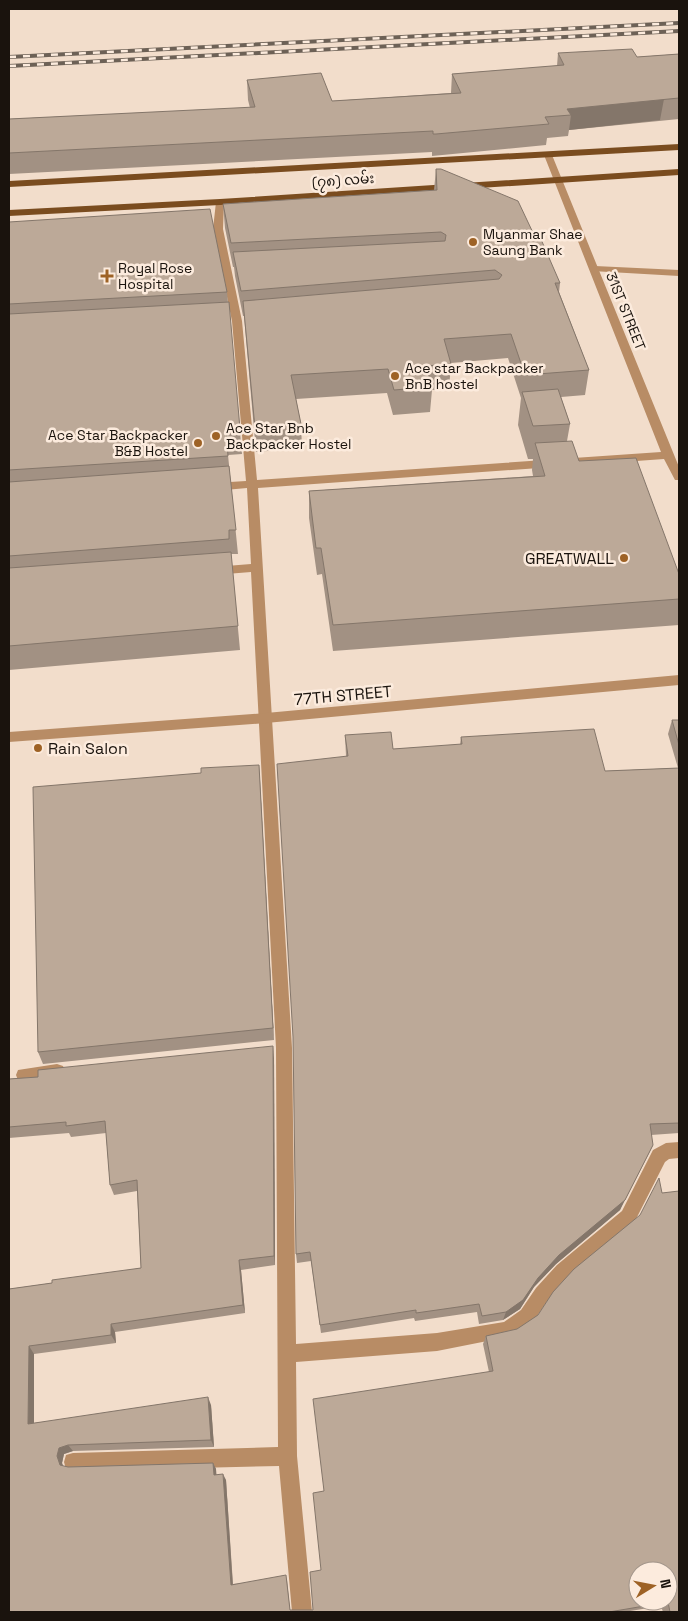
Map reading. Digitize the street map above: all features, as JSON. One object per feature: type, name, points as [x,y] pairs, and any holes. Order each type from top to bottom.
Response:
[{"type":"main road","name":"(၇၈) လမ်း","points":[[9,184],[679,148]]},
{"type":"main road","name":"(၇၈) လမ်း","points":[[9,213],[220,202],[679,172]]},
{"type":"street","name":"31ST STREET","points":[[548,155],[668,455],[679,477]]},
{"type":"street","points":[[220,202],[218,229],[231,272],[237,321],[258,568],[284,1048],[288,1456],[302,1612]]},
{"type":"street","points":[[595,269],[679,273]]},
{"type":"street","points":[[204,488],[668,455]]},
{"type":"street","points":[[198,572],[258,568]]},
{"type":"street","name":"77TH STREET","points":[[9,737],[266,718],[679,680]]},
{"type":"street","points":[[264,1050],[284,1048]]},
{"type":"street","points":[[24,1075],[72,1070]]},
{"type":"street","points":[[288,1354],[437,1342],[507,1330],[527,1316],[542,1294],[563,1271],[628,1217],[659,1156],[666,1151],[679,1150]]},
{"type":"street","points":[[72,1462],[288,1456]]},
{"type":"building","points":[[632,49],[637,57],[679,54],[679,98],[567,109],[571,115],[545,117],[549,124],[436,134],[433,134],[433,131],[9,153],[9,119],[255,107],[247,80],[321,73],[332,101],[461,93],[452,74],[564,65],[558,53]]},
{"type":"building","points":[[436,169],[441,169],[518,201],[535,237],[540,237],[560,283],[555,283],[589,370],[525,375],[511,334],[444,339],[451,364],[426,366],[432,387],[394,390],[388,369],[291,375],[301,424],[255,428],[243,301],[499,279],[502,275],[495,270],[241,291],[233,252],[445,241],[446,235],[441,232],[231,243],[223,204],[437,190]]},
{"type":"building","name":"Royal Rose Hospital","points":[[210,209],[227,292],[9,304],[9,222]]},
{"type":"building","points":[[229,302],[240,429],[226,430],[228,456],[9,470],[9,314]]},
{"type":"building","points":[[558,389],[570,424],[533,426],[522,392]]},
{"type":"building","points":[[572,441],[579,461],[636,458],[679,574],[679,599],[333,625],[321,548],[316,548],[309,491],[545,476],[535,443]]},
{"type":"building","points":[[229,466],[236,530],[229,530],[229,539],[9,556],[9,482]]},
{"type":"building","points":[[231,552],[238,626],[9,646],[9,568]]},
{"type":"building","points":[[672,720],[679,720],[679,745]]},
{"type":"building","points":[[594,729],[605,771],[679,768],[679,1123],[650,1124],[653,1145],[625,1200],[559,1255],[538,1278],[523,1300],[506,1312],[482,1316],[479,1304],[416,1313],[416,1310],[320,1325],[310,1252],[296,1254],[293,1037],[277,764],[348,756],[345,735],[391,732],[393,749],[462,744],[461,737]]},
{"type":"building","points":[[259,765],[273,1028],[38,1052],[33,787],[201,773],[201,768]]},
{"type":"building","points":[[273,1046],[274,1256],[239,1260],[243,1305],[111,1324],[111,1335],[29,1346],[28,1424],[208,1397],[211,1440],[68,1445],[59,1448],[57,1456],[60,1465],[68,1467],[213,1463],[214,1475],[223,1474],[231,1585],[286,1575],[290,1610],[313,1610],[310,1572],[321,1570],[313,1493],[324,1491],[313,1399],[493,1371],[486,1336],[517,1329],[538,1315],[553,1292],[574,1269],[640,1215],[659,1178],[662,1193],[679,1191],[679,1612],[670,1611],[678,1611],[678,1561],[628,1561],[628,1609],[609,1612],[9,1612],[9,1289],[52,1283],[52,1280],[141,1268],[137,1180],[110,1185],[105,1121],[66,1126],[66,1122],[9,1127],[9,1079],[38,1077],[38,1070]]},
{"type":"railway","points":[[9,57],[679,23]]},
{"type":"railway","points":[[9,66],[679,31]]},
{"type":"place","name":"Myanmar Shae Saung Bank","points":[[473,242]]},
{"type":"place","name":"Royal Rose Hospital","points":[[107,276]]},
{"type":"place","name":"Ace star Backpacker BnB hostel","points":[[395,376]]},
{"type":"place","name":"Ace Star Bnb Backpacker Hostel","points":[[216,436]]},
{"type":"place","name":"Ace Star Backpacker B&B Hostel","points":[[198,443]]},
{"type":"place","name":"GREATWALL","points":[[624,558]]},
{"type":"place","name":"Rain Salon","points":[[38,748]]}]
